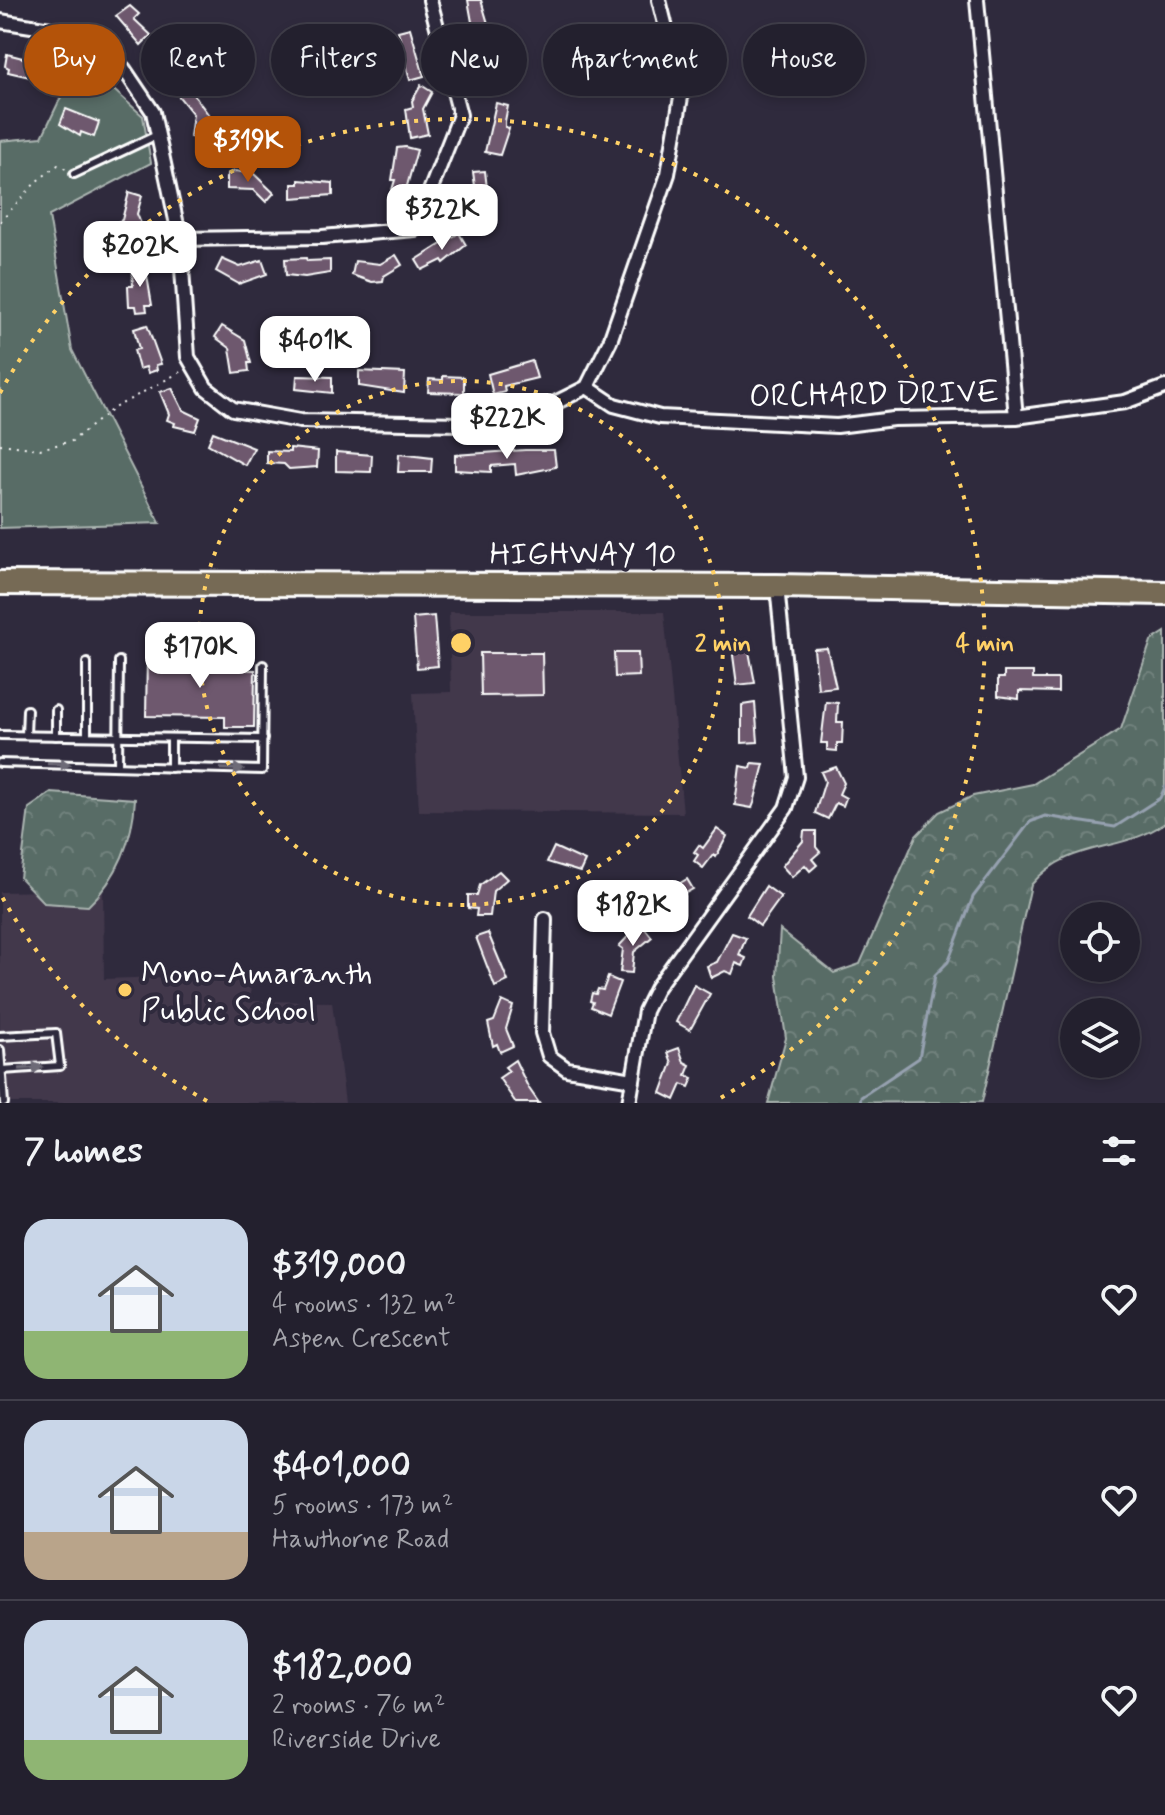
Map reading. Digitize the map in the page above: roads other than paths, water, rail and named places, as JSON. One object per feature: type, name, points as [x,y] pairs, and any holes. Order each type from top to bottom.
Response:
[{"type":"highway","name":"HIGHWAY 10","points":[[0,583],[777,586],[1165,593]]},
{"type":"street","points":[[180,239],[322,237],[415,229],[460,115],[430,0]]},
{"type":"street","points":[[0,21],[63,31],[124,69],[153,112],[180,239],[188,357],[206,388],[233,409],[300,421],[461,424],[529,416],[587,387],[610,341],[668,174],[682,91],[659,0]]},
{"type":"street","points":[[977,0],[1016,417]]},
{"type":"street","name":"ORCHARD DRIVE","points":[[587,387],[614,405],[660,417],[837,426],[893,419],[1016,417],[1125,402],[1165,387]]},
{"type":"street","points":[[629,1103],[645,1011],[657,987],[786,808],[796,777],[777,586]]},
{"type":"street","points":[[545,919],[542,1033],[549,1056],[567,1069],[633,1080]]},
{"type":"lane","points":[[74,174],[158,135]]},
{"type":"lane","points":[[118,766],[119,661]]},
{"type":"lane","points":[[87,663],[87,736]]},
{"type":"lane","points":[[0,763],[262,770],[263,665]]},
{"type":"lane","points":[[26,735],[27,710]]},
{"type":"lane","points":[[56,710],[56,736]]},
{"type":"lane","points":[[0,735],[263,739]]},
{"type":"lane","points":[[171,738],[171,768]]},
{"type":"lane","points":[[0,1036],[56,1033],[60,1066],[2,1070]]},
{"type":"lane","points":[[0,1050],[4,1103]]},
{"type":"waterway","points":[[860,1103],[861,1097],[919,1058],[935,975],[948,962],[973,897],[1030,822],[1045,816],[1115,827],[1160,798],[1165,787]]},
{"type":"place","name":"Mono-Amaranth Public School","points":[[125,990]]}]
